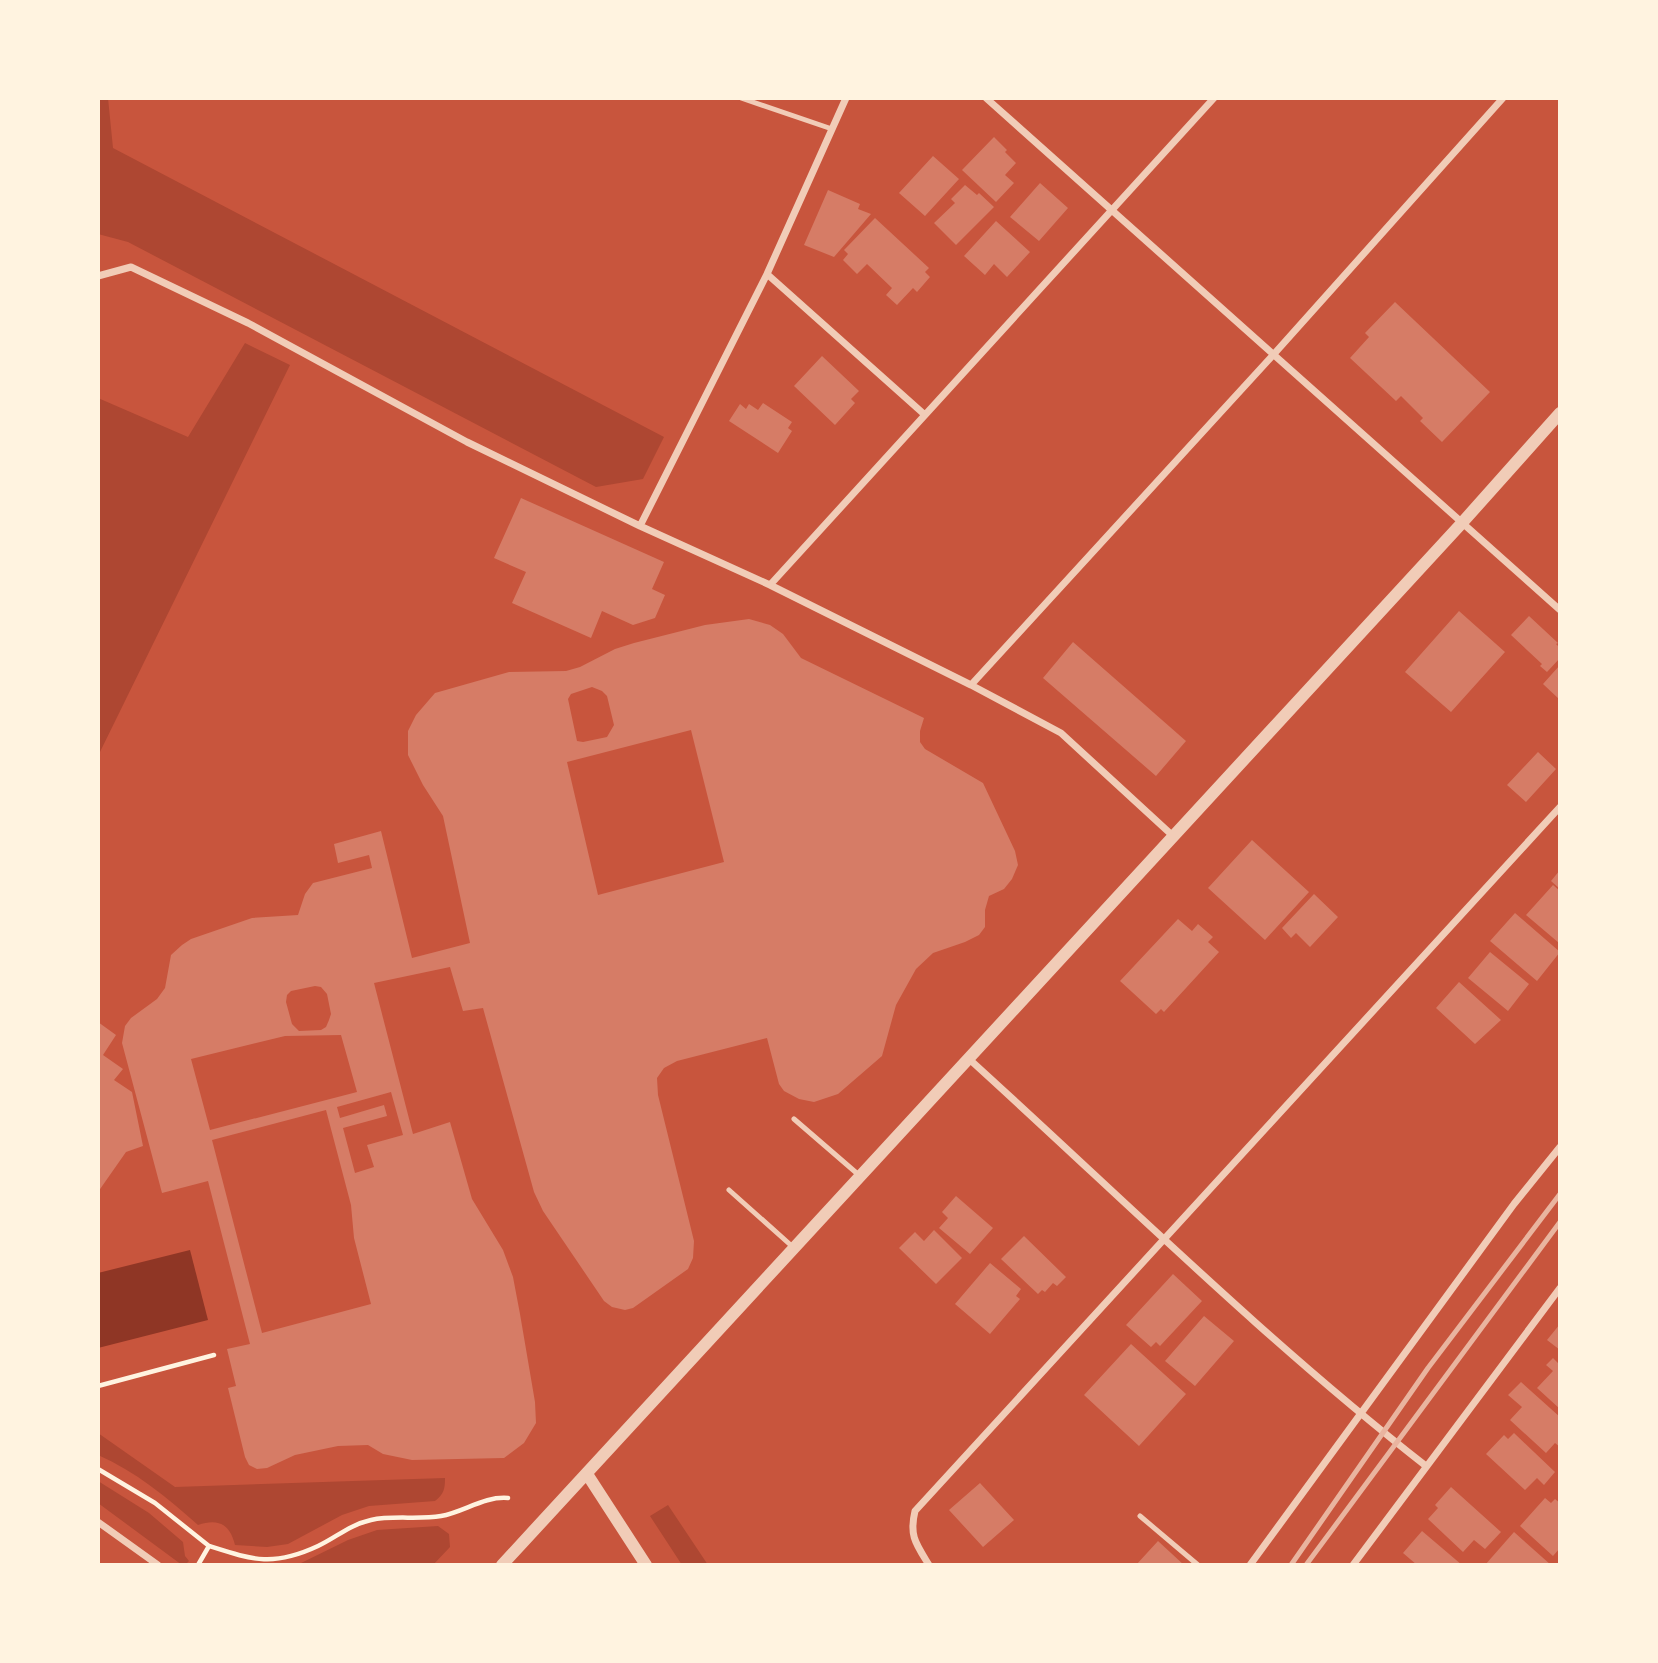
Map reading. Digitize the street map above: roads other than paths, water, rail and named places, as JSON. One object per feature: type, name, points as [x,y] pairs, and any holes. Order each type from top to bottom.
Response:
[{"type":"street","points":[[640,526],[767,274],[846,98]]},
{"type":"street","points":[[986,98],[1560,610]]},
{"type":"street","points":[[770,585],[1214,98]]},
{"type":"street","points":[[971,685],[1274,354],[1503,98]]},
{"type":"street","points":[[98,276],[131,268],[248,323],[467,442],[640,526],[770,585],[971,685],[1061,733],[1173,836]]},
{"type":"street","points":[[767,274],[925,415]]},
{"type":"street","points":[[502,1565],[1461,524],[1560,413]]},
{"type":"street","points":[[929,1565],[912,1538],[915,1511],[1560,807]]},
{"type":"street","points":[[968,1058],[1163,1240],[1359,1413],[1426,1466]]},
{"type":"street","points":[[1250,1565],[1514,1204],[1560,1147]]},
{"type":"street","points":[[1353,1565],[1560,1288]]},
{"type":"street","points":[[587,1474],[646,1565]]},
{"type":"street","points":[[98,1521],[158,1565]]},
{"type":"lane","points":[[741,98],[832,130]]},
{"type":"lane","points":[[794,1119],[860,1176]]},
{"type":"lane","points":[[729,1190],[794,1248]]},
{"type":"lane","points":[[1140,1516],[1198,1565]]},
{"type":"railway","points":[[1291,1565],[1428,1368],[1560,1194]]},
{"type":"railway","points":[[1306,1565],[1560,1222]]}]
